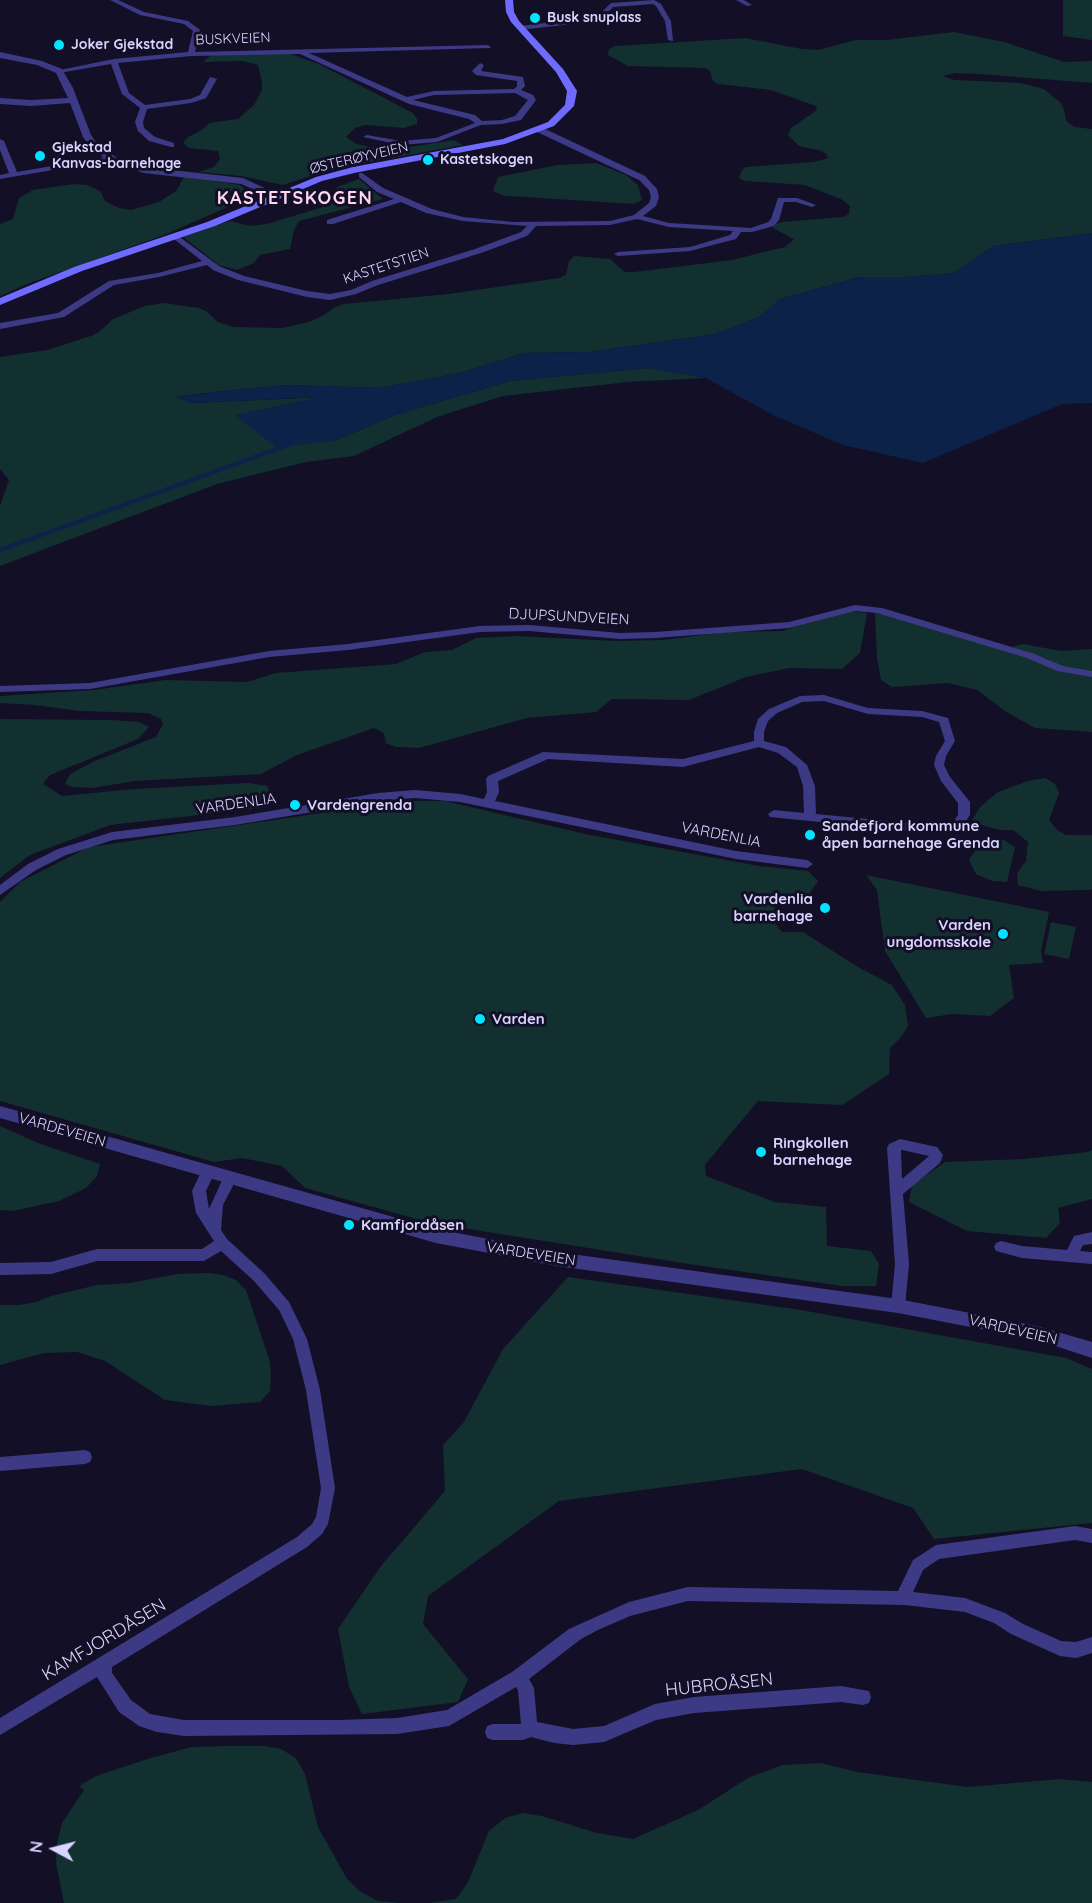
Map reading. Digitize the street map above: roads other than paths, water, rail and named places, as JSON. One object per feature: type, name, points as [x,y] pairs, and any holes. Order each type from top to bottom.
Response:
[{"type":"main road","name":"ØSTERØYVEIEN","points":[[0,302],[78,269],[177,237],[308,183],[353,170],[505,141],[540,130],[565,112],[572,99],[572,91],[560,71],[519,28],[510,12],[509,0]]},
{"type":"street","points":[[113,0],[142,14],[186,21],[197,30],[191,54]]},
{"type":"street","points":[[739,0],[749,5]]},
{"type":"street","points":[[519,28],[591,21],[599,18],[608,3],[657,1],[668,21],[671,40]]},
{"type":"street","name":"BUSKVEIEN","points":[[58,71],[114,61],[191,54],[488,47]]},
{"type":"street","name":"BUSKVEIEN","points":[[302,52],[407,99],[433,109],[472,117],[480,123]]},
{"type":"street","points":[[0,56],[39,63],[58,71],[69,88],[89,141],[111,158],[144,170],[243,181],[277,196]]},
{"type":"street","points":[[114,61],[126,94],[144,107],[191,101],[203,96],[213,79]]},
{"type":"street","name":"BUSKVEIEN","points":[[367,137],[401,143],[437,140],[480,123],[502,122],[518,118],[532,100],[516,92],[521,86],[520,79],[479,73],[476,71],[480,65]]},
{"type":"street","points":[[407,99],[434,93],[516,92]]},
{"type":"street","points":[[0,101],[31,104],[72,100]]},
{"type":"street","points":[[144,107],[139,122],[141,129],[152,139],[171,145]]},
{"type":"street","points":[[362,175],[380,190],[399,200],[429,212],[462,219],[533,225],[610,222],[637,217],[647,211],[655,197],[653,189],[642,178],[540,130]]},
{"type":"street","points":[[0,141],[14,175]]},
{"type":"street","points":[[0,177],[111,158]]},
{"type":"street","points":[[330,222],[399,200]]},
{"type":"street","points":[[637,217],[669,225],[752,230],[771,224],[775,220],[781,200],[797,200],[812,205]]},
{"type":"street","name":"KASTETSTIEN","points":[[177,237],[216,268],[241,278],[307,294],[330,297],[353,292],[478,251],[524,234],[533,225]]},
{"type":"street","points":[[618,254],[690,249],[733,237],[738,230]]},
{"type":"street","points":[[0,326],[61,315],[112,283],[159,275],[208,262]]},
{"type":"street","name":"DJUPSUNDVEIEN","points":[[0,689],[90,686],[269,654],[348,648],[480,630],[529,628],[620,636],[655,636],[789,625],[855,608],[878,610],[1031,656],[1061,669],[1092,674]]},
{"type":"street","points":[[759,743],[759,732],[763,719],[773,711],[800,699],[824,698],[868,711],[922,714],[944,720],[950,741],[941,756],[939,765],[945,778],[964,802],[964,815],[958,824],[948,827],[909,827],[774,814]]},
{"type":"street","points":[[488,804],[493,792],[492,778],[547,755],[683,763],[759,743],[782,750],[802,765],[809,786],[810,816]]},
{"type":"street","name":"VARDENLIA","points":[[0,891],[32,867],[62,852],[112,836],[235,821],[394,795],[444,795],[736,855],[807,864]]},
{"type":"street","name":"VARDEVEIEN","points":[[0,1112],[436,1236],[511,1252],[898,1306],[1037,1333],[1092,1350]]},
{"type":"street","name":"KAMFJORDÅSEN","points":[[2,1722],[104,1664],[302,1542],[317,1529],[324,1519],[328,1488],[313,1390],[300,1339],[284,1306],[259,1277],[218,1238],[203,1213],[199,1191],[208,1172]]},
{"type":"street","points":[[0,1269],[51,1268],[97,1255],[204,1255],[218,1238],[216,1205],[230,1178]]},
{"type":"street","points":[[896,1192],[902,1264],[898,1306]]},
{"type":"street","points":[[1073,1256],[1079,1240],[1092,1238]]},
{"type":"street","points":[[1001,1247],[1022,1252],[1092,1258]]},
{"type":"street","points":[[0,1464],[85,1457]]},
{"type":"street","points":[[905,1598],[906,1588],[918,1565],[936,1552],[1075,1533],[1092,1536]]},
{"type":"street","points":[[104,1664],[104,1675],[111,1687],[134,1714],[157,1724],[184,1728],[340,1728],[422,1723],[449,1718],[518,1677],[575,1634],[592,1625],[629,1609],[688,1594],[905,1598],[965,1605],[999,1618],[1017,1629],[1060,1648],[1076,1650],[1092,1645]]},
{"type":"street","points":[[518,1677],[526,1688],[528,1721],[531,1729]]},
{"type":"street","name":"HUBROÅSEN","points":[[493,1732],[523,1732],[531,1729],[554,1735],[588,1737],[624,1727],[655,1712],[694,1705],[841,1694],[863,1697]]},
{"type":"water","points":[[1092,233],[1092,403],[1062,404],[923,463],[843,445],[773,415],[706,378],[649,368],[510,381],[395,415],[334,441],[276,447],[235,415],[320,397],[193,403],[175,398],[289,385],[379,388],[460,373],[524,353],[590,352],[715,334],[759,317],[780,299],[861,277],[908,277],[954,273],[993,246]]},
{"type":"waterway","points":[[0,550],[288,445]]},
{"type":"place","name":"Busk snuplass","points":[[535,18]]},
{"type":"place","name":"Joker Gjekstad","points":[[59,45]]},
{"type":"place","name":"Gjekstad Kanvas-barnehage","points":[[40,156]]},
{"type":"place","name":"Kastetskogen","points":[[428,160]]},
{"type":"place","name":"Vardengrenda","points":[[295,805]]},
{"type":"place","name":"Sandefjord kommune åpen barnehage Grenda","points":[[810,835]]},
{"type":"place","name":"Vardenlia barnehage","points":[[825,908]]},
{"type":"place","name":"Varden ungdomsskole","points":[[1003,934]]},
{"type":"place","name":"Varden","points":[[480,1019]]},
{"type":"place","name":"Ringkollen barnehage","points":[[761,1152]]},
{"type":"place","name":"Kamfjordåsen","points":[[349,1225]]},
{"type":"district","name":"KASTETSKOGEN","points":[[295,199]]}]
